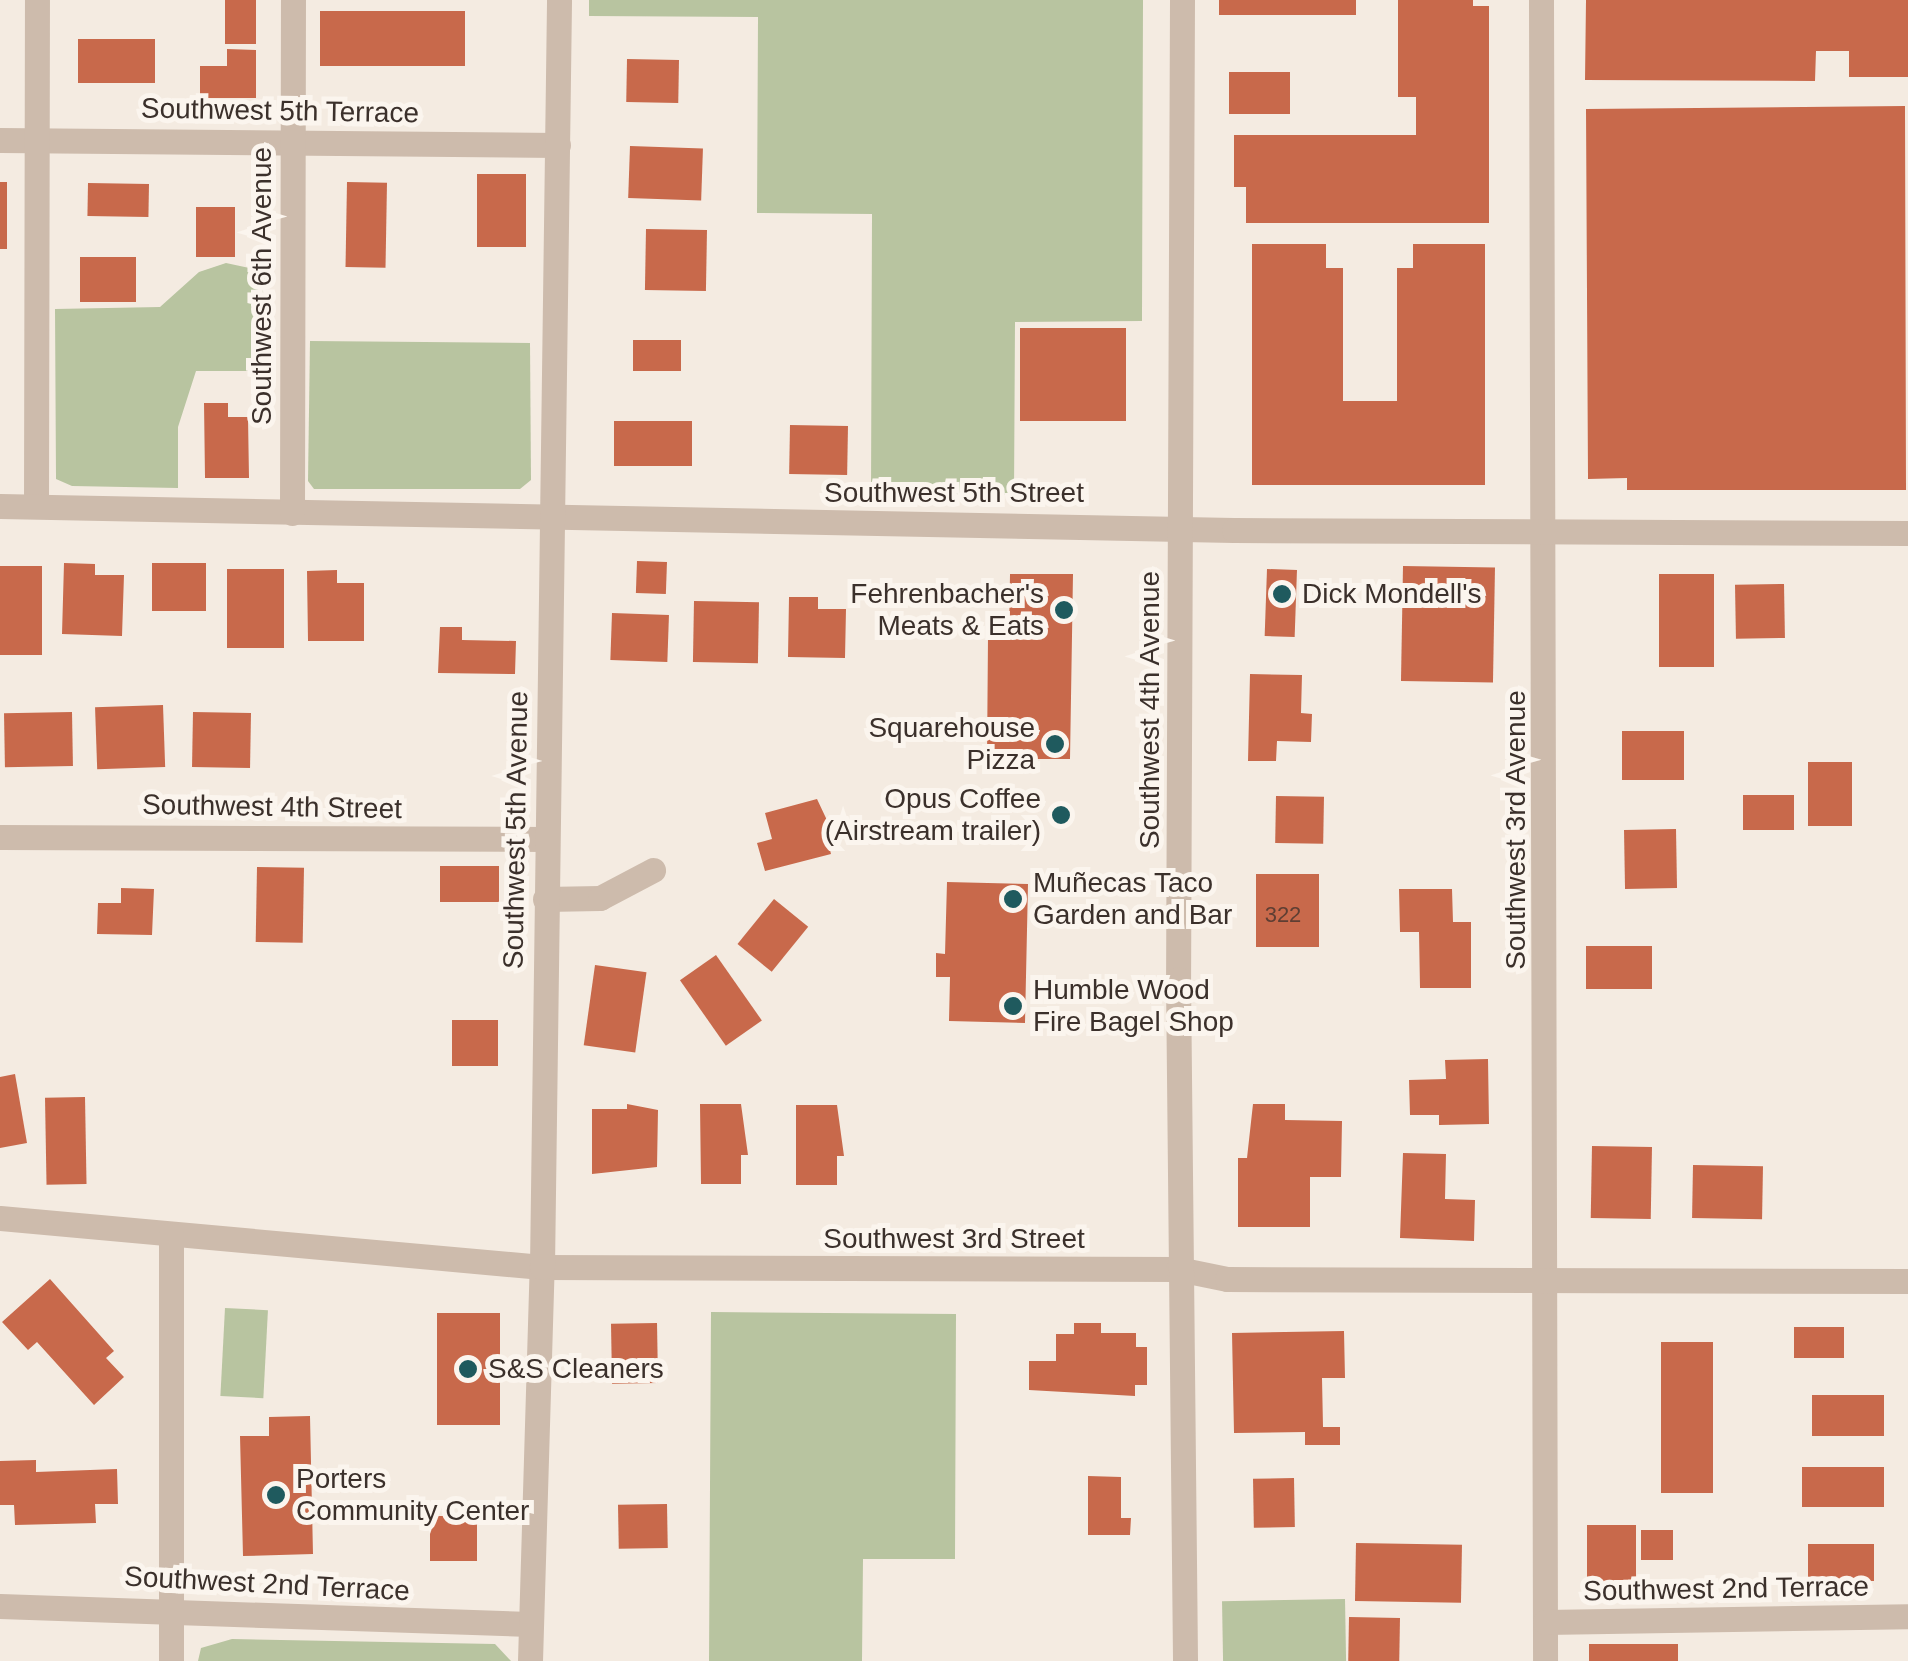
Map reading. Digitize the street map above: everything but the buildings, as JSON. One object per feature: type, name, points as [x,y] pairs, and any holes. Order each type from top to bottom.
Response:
[{"type":"street","points":[[36,505],[37,0]]},
{"type":"street","name":"Southwest 6th Avenue","points":[[292,513],[293,0]]},
{"type":"street","name":"Southwest 5th Avenue","points":[[530,1661],[542,1267],[544,839],[558,0]]},
{"type":"street","name":"Southwest 4th Avenue","points":[[1182,0],[1178,1269],[1185,1661]]},
{"type":"street","name":"Southwest 3rd Avenue","points":[[1541,0],[1538,483],[1543,530],[1546,1661]]},
{"type":"street","name":"Southwest 5th Terrace","points":[[0,140],[558,144]]},
{"type":"street","name":"Southwest 5th Street","points":[[0,506],[1908,533]]},
{"type":"street","name":"Southwest 4th Street","points":[[0,836],[544,839]]},
{"type":"street","points":[[544,899],[600,898],[653,870]]},
{"type":"street","name":"Southwest 3rd Street","points":[[0,1218],[542,1267],[1178,1269],[1226,1279],[1544,1277],[1908,1282]]},
{"type":"street","points":[[171,1234],[171,1661]]},
{"type":"street","name":"Southwest 2nd Terrace","points":[[0,1606],[530,1624]]},
{"type":"street","name":"Southwest 2nd Terrace","points":[[1546,1622],[1908,1616]]},
{"type":"green space","points":[[589,0],[1143,0],[1142,321],[1015,322],[1014,495],[871,494],[872,214],[757,213],[758,17],[589,16]]},
{"type":"green space","points":[[226,263],[254,269],[267,301],[270,359],[250,371],[196,371],[178,427],[178,488],[72,486],[56,479],[55,309],[160,307],[199,272]]},
{"type":"green space","points":[[310,341],[530,343],[531,480],[520,489],[314,489],[308,481]]},
{"type":"green space","points":[[225,1308],[268,1310],[263,1398],[220,1396]]},
{"type":"green space","points":[[711,1312],[956,1314],[955,1559],[863,1559],[862,1661],[709,1661]]},
{"type":"green space","points":[[1345,1599],[1346,1661],[1223,1661],[1222,1601]]},
{"type":"green space","points":[[232,1639],[495,1644],[511,1661],[198,1661],[201,1648]]},
{"type":"place","name":"Dick Mondell's","points":[[1282,594]]},
{"type":"place","name":"Fehrenbacher's Meats & Eats","points":[[1064,610]]},
{"type":"place","name":"Squarehouse Pizza","points":[[1055,744]]},
{"type":"place","name":"Opus Coffee (Airstream trailer)","points":[[1061,815]]},
{"type":"place","name":"Muñecas Taco Garden and Bar","points":[[1013,899]]},
{"type":"place","name":"Humble Wood Fire Bagel Shop","points":[[1013,1006]]},
{"type":"place","name":"S&S Cleaners","points":[[468,1369]]},
{"type":"place","name":"Porters Community Center","points":[[276,1495]]}]
